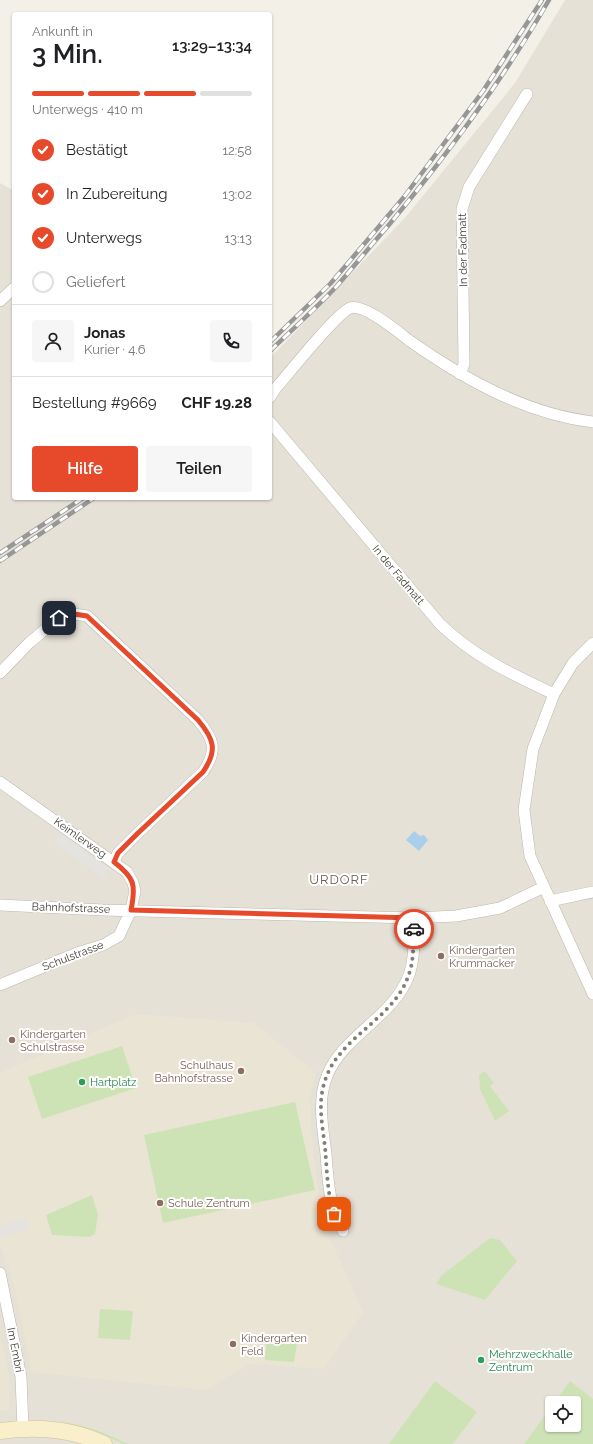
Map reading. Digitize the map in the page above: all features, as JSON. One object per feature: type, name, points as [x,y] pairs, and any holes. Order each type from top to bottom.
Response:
[{"type":"main road","points":[[0,1431],[23,1428],[69,1431],[104,1444]]},
{"type":"street","name":"In der Fadmatt","points":[[460,374],[464,364],[462,209],[469,187],[527,94]]},
{"type":"street","points":[[0,301],[12,290]]},
{"type":"street","points":[[272,394],[337,318],[350,308],[358,308],[368,311],[460,374],[494,391],[570,419],[593,422]]},
{"type":"street","name":"In der Fadmatt","points":[[272,424],[440,624],[457,640],[502,669],[554,694]]},
{"type":"street","points":[[0,673],[29,643],[59,618],[74,614],[87,616],[198,720],[212,737],[211,760],[203,772],[118,853],[114,862]]},
{"type":"street","points":[[593,643],[573,663],[554,694],[533,749],[524,810],[530,856],[593,994]]},
{"type":"street","name":"Keimlerweg","points":[[0,782],[127,872],[134,883],[135,891],[131,910]]},
{"type":"street","name":"Bahnhofstrasse","points":[[0,905],[414,918],[456,916],[500,908],[544,887]]},
{"type":"street","points":[[550,901],[593,892]]},
{"type":"street","name":"Schulstrasse","points":[[0,985],[111,941],[119,936],[123,930],[131,910]]},
{"type":"street","points":[[343,1231],[331,1206],[322,1117],[322,1093],[327,1075],[339,1055],[382,1014],[392,1003],[406,982],[412,962],[414,918]]},
{"type":"street","name":"Im Embri","points":[[0,1273],[3,1305],[21,1377],[23,1428]]},
{"type":"shaded area","points":[[565,0],[593,0],[593,1444],[0,1444],[0,183],[12,190],[12,500],[272,500],[272,356],[404,219],[515,83]]},
{"type":"shaded area","points":[[61,834],[109,869],[103,878],[54,843]]},
{"type":"shaded area","name":"Schule Zentrum","points":[[136,1014],[254,1023],[316,1073],[310,1097],[311,1130],[321,1214],[329,1236],[363,1312],[324,1369],[249,1364],[206,1390],[31,1372],[15,1290],[5,1256],[0,1245],[0,1073]]},
{"type":"shaded area","points":[[25,1217],[29,1228],[0,1238],[0,1226]]},
{"type":"shaded area","points":[[0,1334],[9,1374],[9,1410],[0,1412]]},
{"type":"green space","name":"Hartplatz","points":[[122,1046],[136,1088],[42,1119],[28,1077]]},
{"type":"green space","points":[[485,1071],[494,1083],[490,1086],[509,1111],[495,1121],[480,1089],[479,1075]]},
{"type":"green space","points":[[295,1102],[315,1190],[163,1223],[144,1135]]},
{"type":"green space","points":[[92,1195],[98,1215],[95,1234],[90,1237],[52,1235],[46,1215]]},
{"type":"green space","points":[[490,1238],[500,1240],[517,1261],[485,1300],[436,1284],[442,1275]]},
{"type":"green space","points":[[100,1309],[133,1311],[130,1340],[98,1338]]},
{"type":"green space","points":[[266,1341],[297,1342],[294,1362],[265,1360]]},
{"type":"green space","points":[[435,1381],[477,1412],[453,1444],[389,1444]]},
{"type":"green space","points":[[570,1381],[593,1399],[593,1444],[524,1444],[545,1416],[545,1432],[581,1432],[581,1396],[559,1396]]},
{"type":"green space","points":[[58,1420],[94,1429],[129,1444],[123,1444],[102,1434]]},
{"type":"water","points":[[414,831],[420,836],[424,835],[428,840],[419,851],[406,840]]},
{"type":"railway","points":[[272,340],[331,283],[404,197],[483,91],[542,0]]},
{"type":"railway","points":[[272,349],[335,288],[410,199],[453,144],[493,88],[513,59],[549,0]]},
{"type":"railway","points":[[0,553],[80,500]]},
{"type":"railway","points":[[0,561],[91,500]]},
{"type":"way so far","points":[[334,1214],[331,1206],[322,1117],[322,1093],[324,1084],[327,1075],[339,1055],[382,1014],[401,991],[406,982],[412,962],[414,929]]},
{"type":"place","name":"Kindergarten Krummacker","points":[[441,956]]},
{"type":"place","name":"Kindergarten Schulstrasse","points":[[12,1040]]},
{"type":"place","name":"Schulhaus Bahnhofstrasse","points":[[241,1071]]},
{"type":"place","name":"Hartplatz","points":[[82,1082]]},
{"type":"place","name":"Schule Zentrum","points":[[160,1203]]},
{"type":"place","name":"Kindergarten Feld","points":[[233,1344]]},
{"type":"place","name":"Mehrzweckhalle Zentrum","points":[[481,1360]]},
{"type":"district","name":"URDORF","points":[[339,879]]},
{"type":"route","points":[[59,618],[74,614],[87,616],[198,720],[212,737],[211,760],[203,772],[118,853],[114,862],[127,872],[134,883],[135,891],[131,910],[414,918],[414,929]]}]
